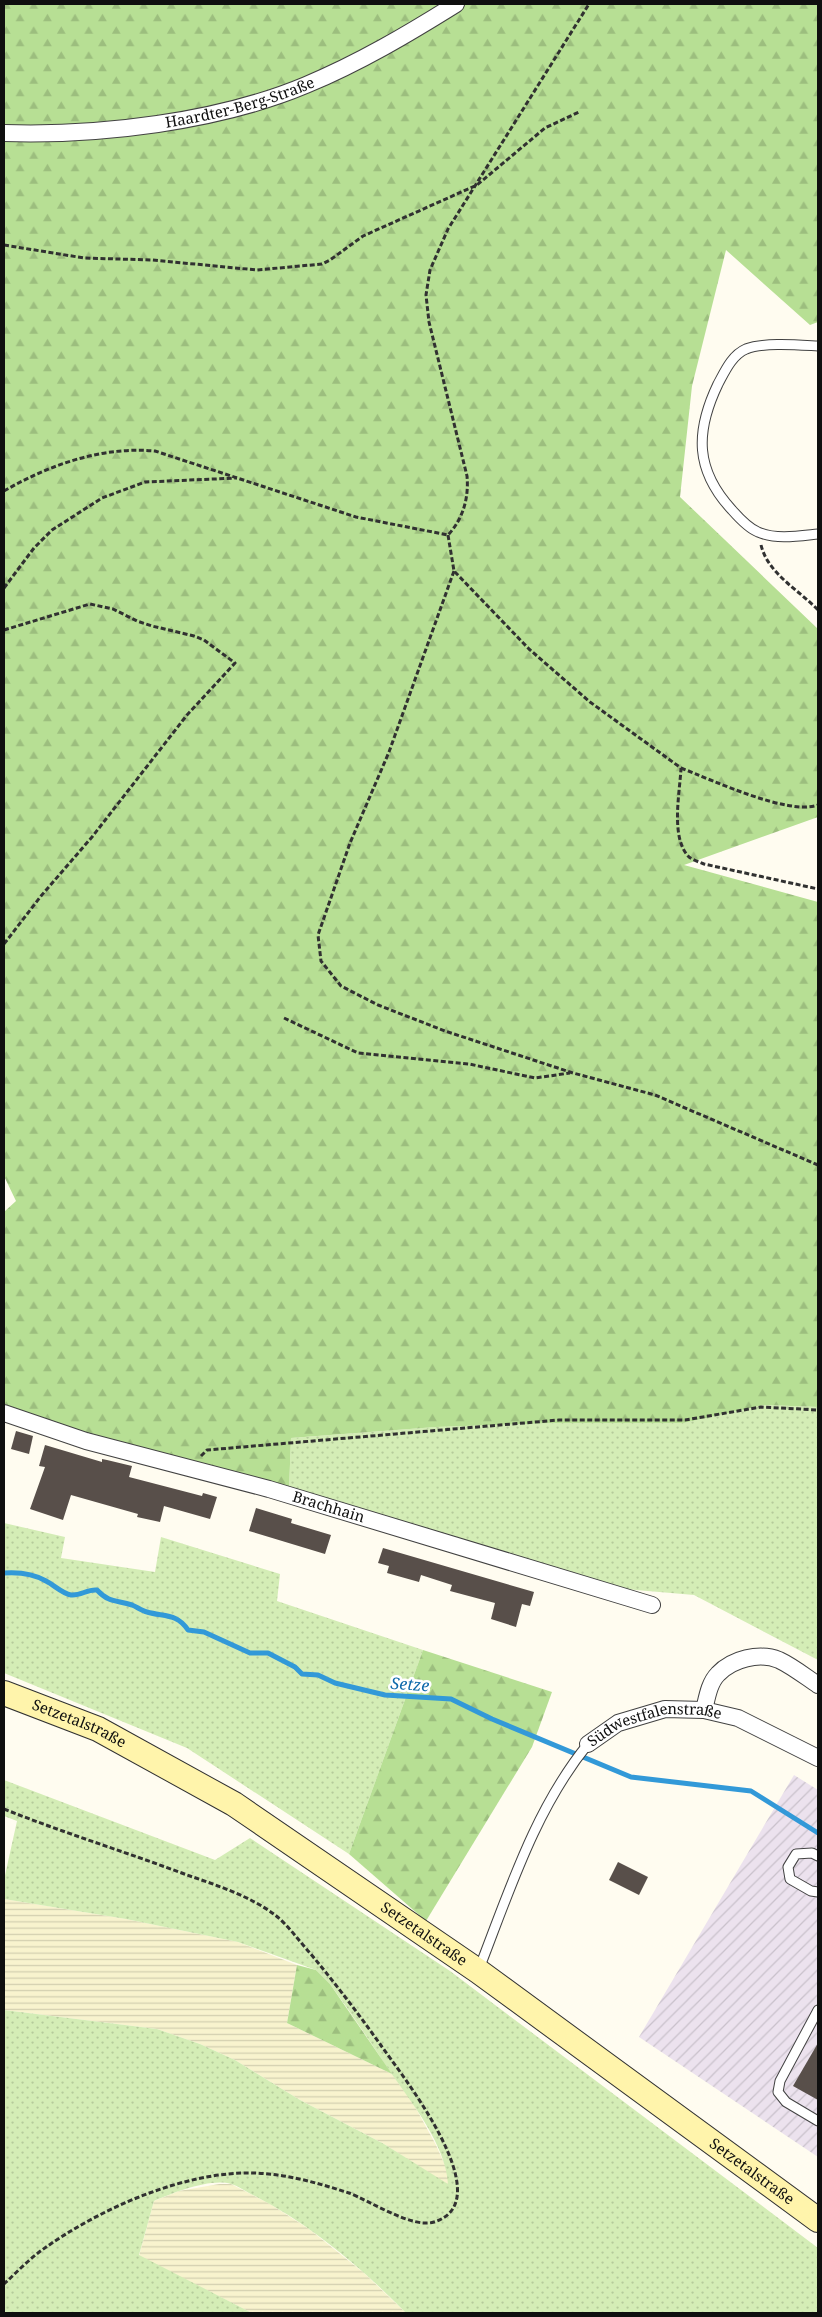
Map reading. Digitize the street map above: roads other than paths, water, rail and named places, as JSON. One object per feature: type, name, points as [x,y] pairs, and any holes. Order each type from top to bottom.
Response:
[{"type":"street","name":"Haardter-Berg-Straße","points":[[4,133],[44,134],[112,128],[176,120],[233,108],[304,86],[359,60],[413,31],[456,4]]},
{"type":"street","name":"Brachhain","points":[[4,1413],[86,1441],[269,1489],[652,1604]]},
{"type":"street","points":[[704,1710],[710,1687],[717,1674],[734,1662],[764,1656],[779,1660],[818,1685]]},
{"type":"street","name":"Setzetalstraße","points":[[4,1693],[98,1729],[234,1804],[478,1972],[818,2220]]},
{"type":"street","name":"Südwestfalenstraße","points":[[588,1744],[618,1723],[665,1709],[704,1710],[738,1718],[818,1758]]},
{"type":"lane","points":[[818,346],[760,346],[746,349],[735,356],[710,401],[702,436],[705,469],[724,501],[742,521],[758,532],[780,536],[818,534]]},
{"type":"lane","name":"Südwestfalenstraße","points":[[478,1972],[537,1824],[572,1763],[588,1744]]},
{"type":"lane","points":[[818,1856],[812,1853],[796,1854],[788,1867],[790,1878],[818,1892]]},
{"type":"lane","points":[[818,2010],[780,2081],[778,2092],[786,2102],[818,2121]]},
{"type":"waterway","name":"Setze","points":[[4,1573],[31,1575],[71,1595],[97,1590],[109,1599],[132,1605],[145,1611],[175,1618],[188,1630],[204,1632],[250,1653],[268,1653],[295,1667],[302,1674],[318,1675],[335,1683],[385,1695],[451,1699],[492,1719],[631,1777],[751,1791],[818,1833]]}]
